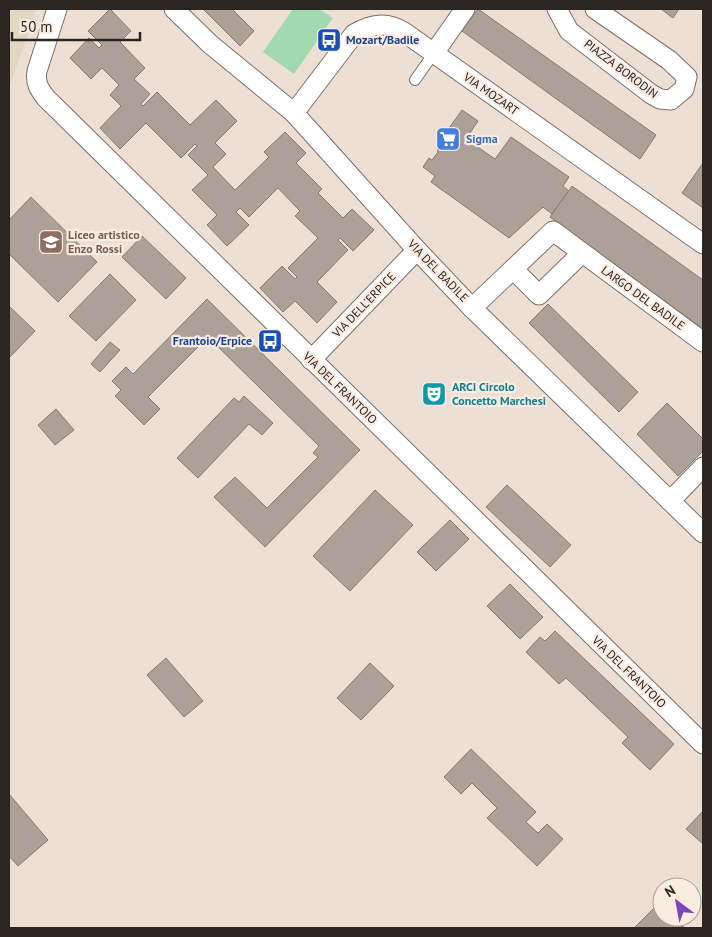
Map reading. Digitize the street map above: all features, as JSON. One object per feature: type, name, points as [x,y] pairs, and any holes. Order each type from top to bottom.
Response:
[{"type":"street","name":"VIA DEL FRANTOIO","points":[[57,9],[37,72],[36,79],[41,93],[703,744]]},
{"type":"street","name":"VIA DEL BADILE","points":[[174,9],[210,44],[294,113],[417,250],[472,308],[703,533]]},
{"type":"street","points":[[434,53],[465,9]]},
{"type":"street","name":"PIAZZA BORODIN","points":[[557,9],[569,30],[660,99],[671,100],[684,90],[695,77],[594,9]]},
{"type":"street","name":"VIA MOZART","points":[[294,113],[348,41],[362,29],[379,24],[393,26],[703,244]]},
{"type":"street","name":"LARGO DEL BADILE","points":[[472,308],[553,231],[703,342]]},
{"type":"street","name":"VIA DELL'ERPICE","points":[[311,360],[417,250]]},
{"type":"street","points":[[513,269],[539,294],[582,253]]},
{"type":"street","points":[[670,501],[703,467]]},
{"type":"lane","points":[[415,80],[434,53]]},
{"type":"shaded area","points":[[9,9],[37,9],[9,88]]},
{"type":"green space","points":[[293,9],[319,9],[333,18],[294,74],[263,52]]},
{"type":"building","points":[[110,9],[131,31],[120,42],[145,68],[134,79],[150,94],[141,104],[143,106],[157,92],[190,125],[216,100],[237,121],[215,143],[226,154],[213,167],[235,190],[269,157],[264,152],[285,132],[306,153],[296,163],[322,189],[318,193],[343,218],[352,209],[374,230],[353,251],[340,238],[338,240],[348,250],[317,282],[337,302],[317,323],[295,301],[283,312],[260,288],[282,266],[295,279],[297,277],[288,268],[318,238],[295,216],[300,211],[278,188],[249,217],[240,208],[236,212],[249,225],[227,246],[207,225],[217,215],[192,190],[208,175],[188,155],[197,146],[195,144],[181,158],[146,123],[120,149],[100,128],[121,106],[110,95],[119,85],[102,68],[91,79],[70,58],[89,38],[99,48],[102,45],[88,31]]},
{"type":"building","points":[[203,9],[232,9],[254,31],[240,46]]},
{"type":"building","points":[[478,9],[656,135],[640,159],[462,31]]},
{"type":"building","points":[[661,9],[679,9],[673,18]]},
{"type":"building","points":[[330,34],[334,37],[327,46],[323,43]]},
{"type":"building","points":[[462,110],[478,121],[466,139],[495,159],[511,137],[569,177],[563,186],[569,191],[552,214],[543,207],[509,238],[431,182],[435,176],[423,167],[429,158],[432,160],[438,152],[437,145]]},
{"type":"building","points":[[703,163],[703,208],[682,193]]},
{"type":"building","points":[[572,186],[703,280],[703,329],[550,217]]},
{"type":"building","points":[[31,197],[97,262],[58,302],[9,254],[9,220]]},
{"type":"building","points":[[142,236],[186,278],[166,299],[122,257]]},
{"type":"building","points":[[110,274],[136,300],[96,341],[69,316]]},
{"type":"building","points":[[207,299],[360,450],[265,547],[214,497],[235,477],[267,508],[318,457],[313,453],[319,446],[208,337],[148,397],[160,409],[144,425],[115,396],[121,390],[112,381],[126,367],[133,374]]},
{"type":"building","points":[[548,304],[638,392],[619,412],[529,323]]},
{"type":"building","points":[[9,306],[35,331],[9,358]]},
{"type":"building","points":[[110,342],[120,350],[100,372],[91,364]]},
{"type":"building","points":[[244,396],[273,423],[262,435],[249,424],[198,478],[177,458],[234,398],[239,402]]},
{"type":"building","points":[[667,403],[703,439],[703,451],[678,476],[637,434]]},
{"type":"building","points":[[56,409],[74,430],[55,445],[38,425]]},
{"type":"building","points":[[507,485],[571,545],[550,567],[486,507]]},
{"type":"building","points":[[375,490],[413,525],[350,591],[313,556]]},
{"type":"building","points":[[450,520],[469,539],[436,571],[417,552]]},
{"type":"building","points":[[510,584],[543,617],[520,639],[487,606]]},
{"type":"building","points":[[555,631],[674,744],[650,770],[622,743],[628,737],[566,678],[559,684],[526,652],[540,637],[545,641]]},
{"type":"building","points":[[166,658],[203,701],[184,717],[147,675]]},
{"type":"building","points":[[370,663],[394,686],[361,720],[337,698]]},
{"type":"building","points":[[471,749],[536,812],[526,822],[538,833],[547,824],[563,839],[537,866],[487,818],[497,808],[472,783],[461,794],[444,777]]},
{"type":"building","points":[[9,794],[48,840],[18,866],[9,856]]},
{"type":"building","points":[[703,811],[703,844],[686,829]]},
{"type":"building","points":[[652,910],[652,927],[685,928],[634,928]]},
{"type":"place","name":"Mozart/Badile","points":[[329,40]]},
{"type":"place","name":"Sigma","points":[[448,139]]},
{"type":"place","name":"Liceo artistico Enzo Rossi","points":[[51,242]]},
{"type":"place","name":"Frantoio/Erpice","points":[[270,341]]},
{"type":"place","name":"ARCI Circolo Concetto Marchesi","points":[[434,394]]}]
